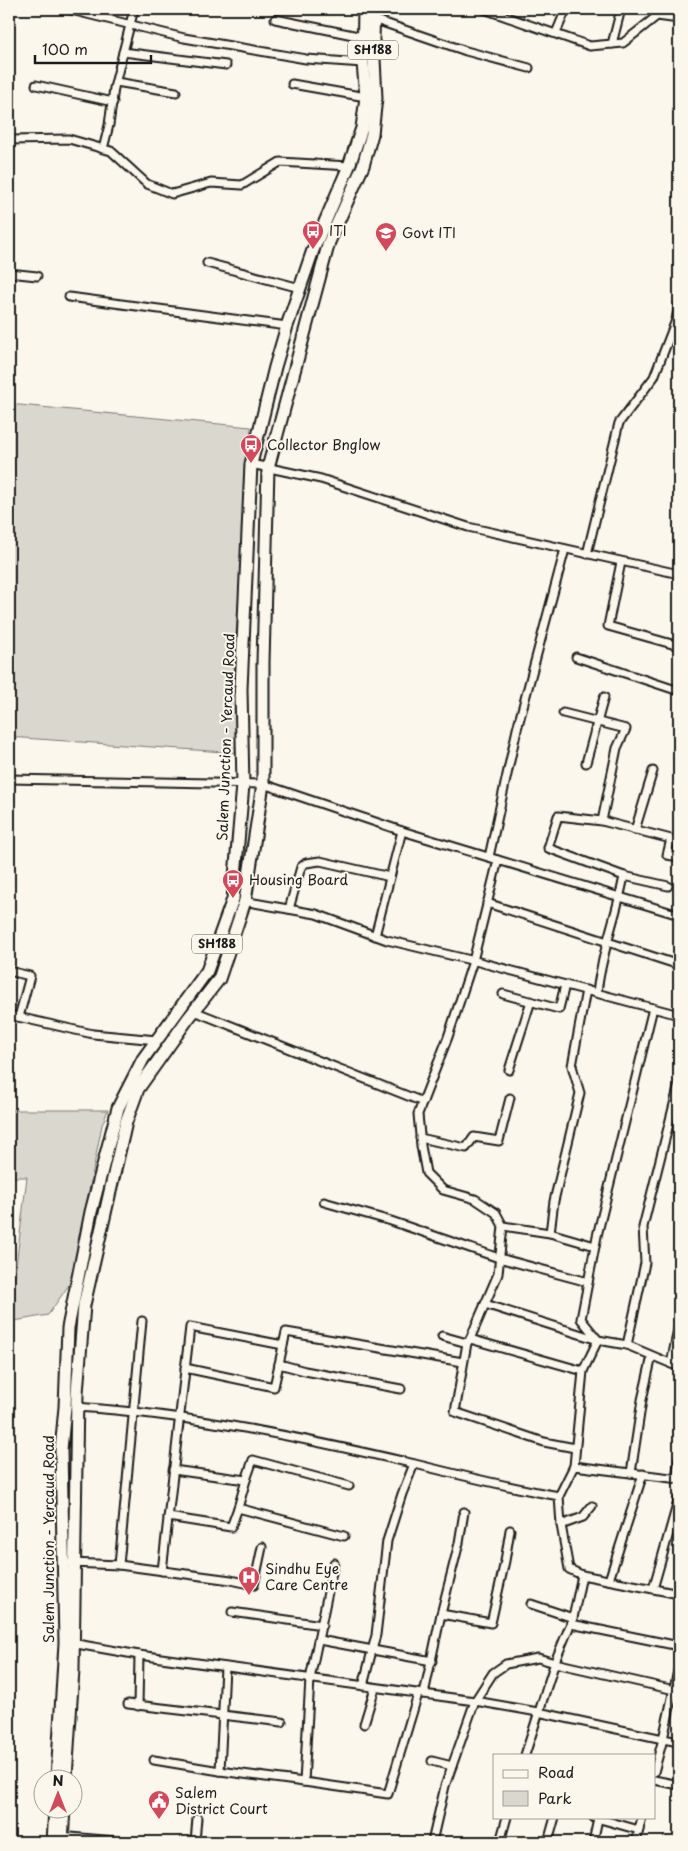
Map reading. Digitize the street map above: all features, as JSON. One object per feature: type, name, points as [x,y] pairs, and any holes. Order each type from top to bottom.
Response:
[{"type":"main road","points":[[364,9],[363,63],[370,94]]},
{"type":"main road","name":"Salem Junction - Yercaud Road","points":[[71,1407],[68,1328],[93,1203],[118,1108],[143,1059],[206,971],[239,900],[243,785],[241,688],[251,464],[287,326],[313,250],[349,166],[362,128],[370,94],[374,14]]},
{"type":"main road","name":"SH188","points":[[66,1768],[71,1407],[84,1304],[126,1122],[138,1089],[219,979],[239,900],[263,784],[263,663],[268,468],[329,242],[362,166],[372,134],[370,94]]},
{"type":"main road","name":"Salem Junction - Yercaud Road","points":[[58,1768],[69,1643]]},
{"type":"main road","points":[[56,1818],[58,1839]]},
{"type":"main road","points":[[58,1839],[62,1818]]},
{"type":"street","points":[[67,9],[184,38],[306,59],[363,63]]},
{"type":"street","points":[[103,149],[116,82],[134,9]]},
{"type":"street","points":[[484,9],[503,12],[590,46],[623,43],[658,16],[679,19]]},
{"type":"street","points":[[556,33],[566,9]]},
{"type":"street","points":[[612,44],[621,9]]},
{"type":"street","points":[[374,14],[466,51],[529,68]]},
{"type":"street","points":[[275,19],[363,37]]},
{"type":"street","points":[[123,52],[226,65]]},
{"type":"street","points":[[116,82],[176,92]]},
{"type":"street","points":[[292,84],[370,94]]},
{"type":"street","points":[[36,85],[113,102]]},
{"type":"street","points":[[9,140],[69,140],[111,151],[147,184],[172,194],[210,183],[242,185],[280,162],[349,166]]},
{"type":"street","points":[[207,263],[300,288]]},
{"type":"street","points":[[9,272],[37,276]]},
{"type":"street","points":[[69,297],[287,326]]},
{"type":"street","points":[[587,554],[619,423],[654,377],[676,320],[679,304]]},
{"type":"street","points":[[251,464],[321,479],[468,527],[621,562],[679,571]]},
{"type":"street","points":[[489,857],[517,729],[565,549]]},
{"type":"street","points":[[621,562],[608,626],[679,646]]},
{"type":"street","points":[[576,658],[679,691]]},
{"type":"street","points":[[586,763],[604,697]]},
{"type":"street","points":[[563,713],[626,729],[618,748],[602,821]]},
{"type":"street","points":[[635,830],[653,771]]},
{"type":"street","points":[[9,779],[263,784],[402,831],[679,915]]},
{"type":"street","points":[[668,886],[624,876],[548,848],[558,816],[602,821],[671,839],[667,854],[679,857]]},
{"type":"street","points":[[375,936],[402,831]]},
{"type":"street","points":[[498,860],[473,961],[448,1037],[418,1114],[426,1173],[443,1190],[475,1199],[496,1213],[503,1226],[498,1274],[468,1341],[455,1412],[544,1442],[576,1448]]},
{"type":"street","points":[[289,909],[301,867],[306,862],[320,861],[390,877]]},
{"type":"street","points":[[597,993],[599,972],[624,876]]},
{"type":"street","points":[[239,900],[316,914],[375,936],[679,1015]]},
{"type":"street","points":[[487,904],[679,965]]},
{"type":"street","points":[[9,972],[30,976],[19,1017]]},
{"type":"street","points":[[504,994],[559,1009],[566,985]]},
{"type":"street","points":[[550,1233],[554,1201],[580,1093],[572,1066],[586,990]]},
{"type":"street","points":[[509,1070],[530,1001]]},
{"type":"street","points":[[598,1340],[581,1319],[595,1246],[653,1008]]},
{"type":"street","points":[[194,1011],[423,1102]]},
{"type":"street","points":[[9,1015],[93,1034],[156,1040]]},
{"type":"street","points":[[627,1345],[645,1263],[643,1227],[679,1084]]},
{"type":"street","points":[[420,1138],[466,1148],[474,1137],[499,1141],[510,1098]]},
{"type":"street","points":[[324,1202],[392,1221],[499,1258],[588,1282]]},
{"type":"street","points":[[503,1226],[550,1233],[595,1246]]},
{"type":"street","points":[[485,1304],[598,1340],[627,1345],[679,1367]]},
{"type":"street","points":[[119,1565],[142,1322]]},
{"type":"street","points":[[671,1364],[679,1324]]},
{"type":"street","points":[[162,1570],[190,1327],[283,1345]]},
{"type":"street","points":[[185,1368],[274,1387],[286,1332],[464,1362]]},
{"type":"street","points":[[442,1336],[583,1371]]},
{"type":"street","points":[[598,1340],[583,1371],[574,1466],[559,1496],[561,1525],[569,1569],[608,1580],[679,1594]]},
{"type":"street","points":[[631,1473],[642,1400],[652,1356]]},
{"type":"street","points":[[279,1364],[305,1371],[401,1389]]},
{"type":"street","points":[[71,1407],[134,1411],[276,1434],[414,1464],[511,1488],[559,1496]]},
{"type":"street","points":[[574,1466],[678,1478],[679,1458]]},
{"type":"street","points":[[168,1517],[230,1527],[253,1460],[349,1486]]},
{"type":"street","points":[[363,1686],[376,1635],[387,1541],[414,1464]]},
{"type":"street","points":[[173,1470],[246,1480]]},
{"type":"street","points":[[608,1580],[643,1474]]},
{"type":"street","points":[[653,1589],[679,1498]]},
{"type":"street","points":[[561,1525],[583,1517],[592,1506]]},
{"type":"street","points":[[238,1508],[344,1536]]},
{"type":"street","points":[[154,1760],[388,1794],[432,1661],[441,1614],[459,1543],[464,1512]]},
{"type":"street","points":[[441,1614],[491,1624],[510,1530]]},
{"type":"street","points":[[69,1563],[119,1565],[162,1570],[231,1580],[254,1586],[262,1547]]},
{"type":"street","points":[[304,1782],[310,1679],[334,1563]]},
{"type":"street","points":[[526,1754],[538,1712],[572,1621],[582,1574]]},
{"type":"street","points":[[530,1604],[572,1621],[679,1646]]},
{"type":"street","points":[[232,1612],[322,1625]]},
{"type":"street","points":[[319,1640],[432,1661]]},
{"type":"street","points":[[69,1643],[140,1655],[475,1701],[538,1712],[679,1742]]},
{"type":"street","points":[[138,1706],[140,1655]]},
{"type":"street","points":[[432,1842],[445,1786],[475,1701],[493,1673],[506,1664],[538,1658],[677,1690]]},
{"type":"street","points":[[656,1765],[677,1690],[679,1666]]},
{"type":"street","points":[[220,1771],[225,1667]]},
{"type":"street","points":[[364,1724],[375,1688]]},
{"type":"street","points":[[128,1704],[282,1722]]},
{"type":"street","points":[[432,1760],[452,1766]]},
{"type":"street","points":[[656,1780],[679,1785]]},
{"type":"street","points":[[195,1842],[197,1818]]},
{"type":"street","points":[[500,1842],[507,1818]]},
{"type":"street","points":[[548,1842],[555,1818]]},
{"type":"street","points":[[593,1842],[596,1818],[639,1830]]},
{"type":"street","points":[[636,1842],[642,1818]]},
{"type":"street","points":[[58,1839],[127,1842]]},
{"type":"street","points":[[401,1842],[406,1842]]},
{"type":"green space","points":[[9,404],[251,427],[234,662],[238,753],[9,737]]},
{"type":"green space","points":[[9,1110],[108,1110],[102,1125],[71,1282],[48,1315],[9,1322],[27,1177],[9,1177]]},
{"type":"place","name":"ITI","points":[[313,250]]},
{"type":"place","name":"Govt ITI","points":[[386,252]]},
{"type":"place","name":"Collector Bnglow","points":[[251,464]]},
{"type":"place","name":"Housing Board","points":[[233,899]]},
{"type":"place","name":"Sindhu Eye Care Centre","points":[[249,1596]]},
{"type":"place","name":"Salem District Court","points":[[159,1820]]}]
